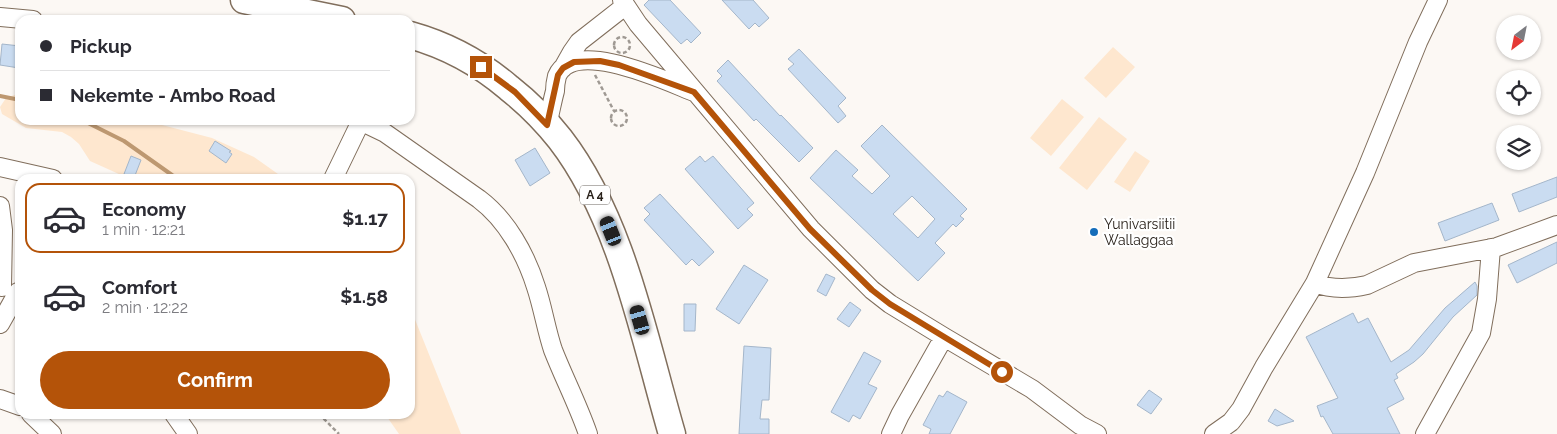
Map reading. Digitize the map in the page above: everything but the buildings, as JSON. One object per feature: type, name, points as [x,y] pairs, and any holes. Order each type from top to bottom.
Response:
[{"type":"highway","points":[[252,1],[318,15]]},
{"type":"highway","name":"A 4","points":[[415,37],[438,44],[481,67],[515,92],[559,139],[585,178],[611,231],[634,301],[672,434]]},
{"type":"street","points":[[1214,434],[1231,422],[1241,409],[1268,359],[1315,284],[1364,173],[1418,42],[1438,0]]},
{"type":"street","points":[[547,125],[558,75],[572,52],[579,42],[624,3],[694,92],[810,229],[872,290],[890,304],[1045,398],[1084,429],[1097,434]]},
{"type":"street","points":[[0,17],[15,18]]},
{"type":"street","points":[[563,68],[574,62],[587,61],[619,65],[694,92]]},
{"type":"street","points":[[335,174],[358,125]]},
{"type":"street","points":[[368,125],[385,133],[490,207],[498,216],[519,248],[533,279],[555,353],[588,434]]},
{"type":"street","points":[[0,167],[31,174]]},
{"type":"street","points":[[0,206],[10,290],[0,324]]},
{"type":"street","points":[[1315,284],[1336,289],[1358,287],[1414,264],[1503,246],[1557,225]]},
{"type":"street","points":[[1425,434],[1481,333],[1486,305],[1491,248]]},
{"type":"street","points":[[890,434],[944,337]]},
{"type":"street","points":[[0,399],[15,404]]},
{"type":"street","points":[[36,419],[52,434]]},
{"type":"street","points":[[178,419],[188,434]]},
{"type":"path","points":[[621,37],[624,37],[629,42],[629,48],[623,52],[615,48],[615,41],[621,37]]},
{"type":"path","points":[[587,61],[614,110]]},
{"type":"path","points":[[614,110],[621,110],[626,114],[627,118],[624,125],[617,126],[611,121],[610,118],[614,110]]},
{"type":"path","points":[[324,419],[339,434]]},
{"type":"shaded area","points":[[1113,47],[1135,67],[1106,98],[1084,78]]},
{"type":"shaded area","points":[[15,95],[15,122],[2,114],[0,107],[6,98]]},
{"type":"shaded area","points":[[1062,99],[1084,117],[1051,156],[1030,138]]},
{"type":"shaded area","points":[[1099,117],[1127,139],[1087,190],[1059,168]]},
{"type":"shaded area","points":[[21,125],[162,125],[212,138],[254,157],[278,174],[119,174],[90,161],[79,144],[62,132],[26,128]]},
{"type":"shaded area","points":[[1135,151],[1150,161],[1130,192],[1114,182]]},
{"type":"shaded area","points":[[415,319],[461,434],[399,434],[388,419],[415,419]]},
{"type":"waterway","points":[[0,96],[15,99]]},
{"type":"waterway","points":[[92,125],[124,141],[171,174]]},
{"type":"place","name":"Yunivarsiitii Wallaggaa","points":[[1094,232]]},
{"type":"route","points":[[481,67],[515,92],[547,125],[558,75],[567,65],[581,60],[612,63],[694,92],[810,229],[872,290],[890,304],[1002,372]]}]
